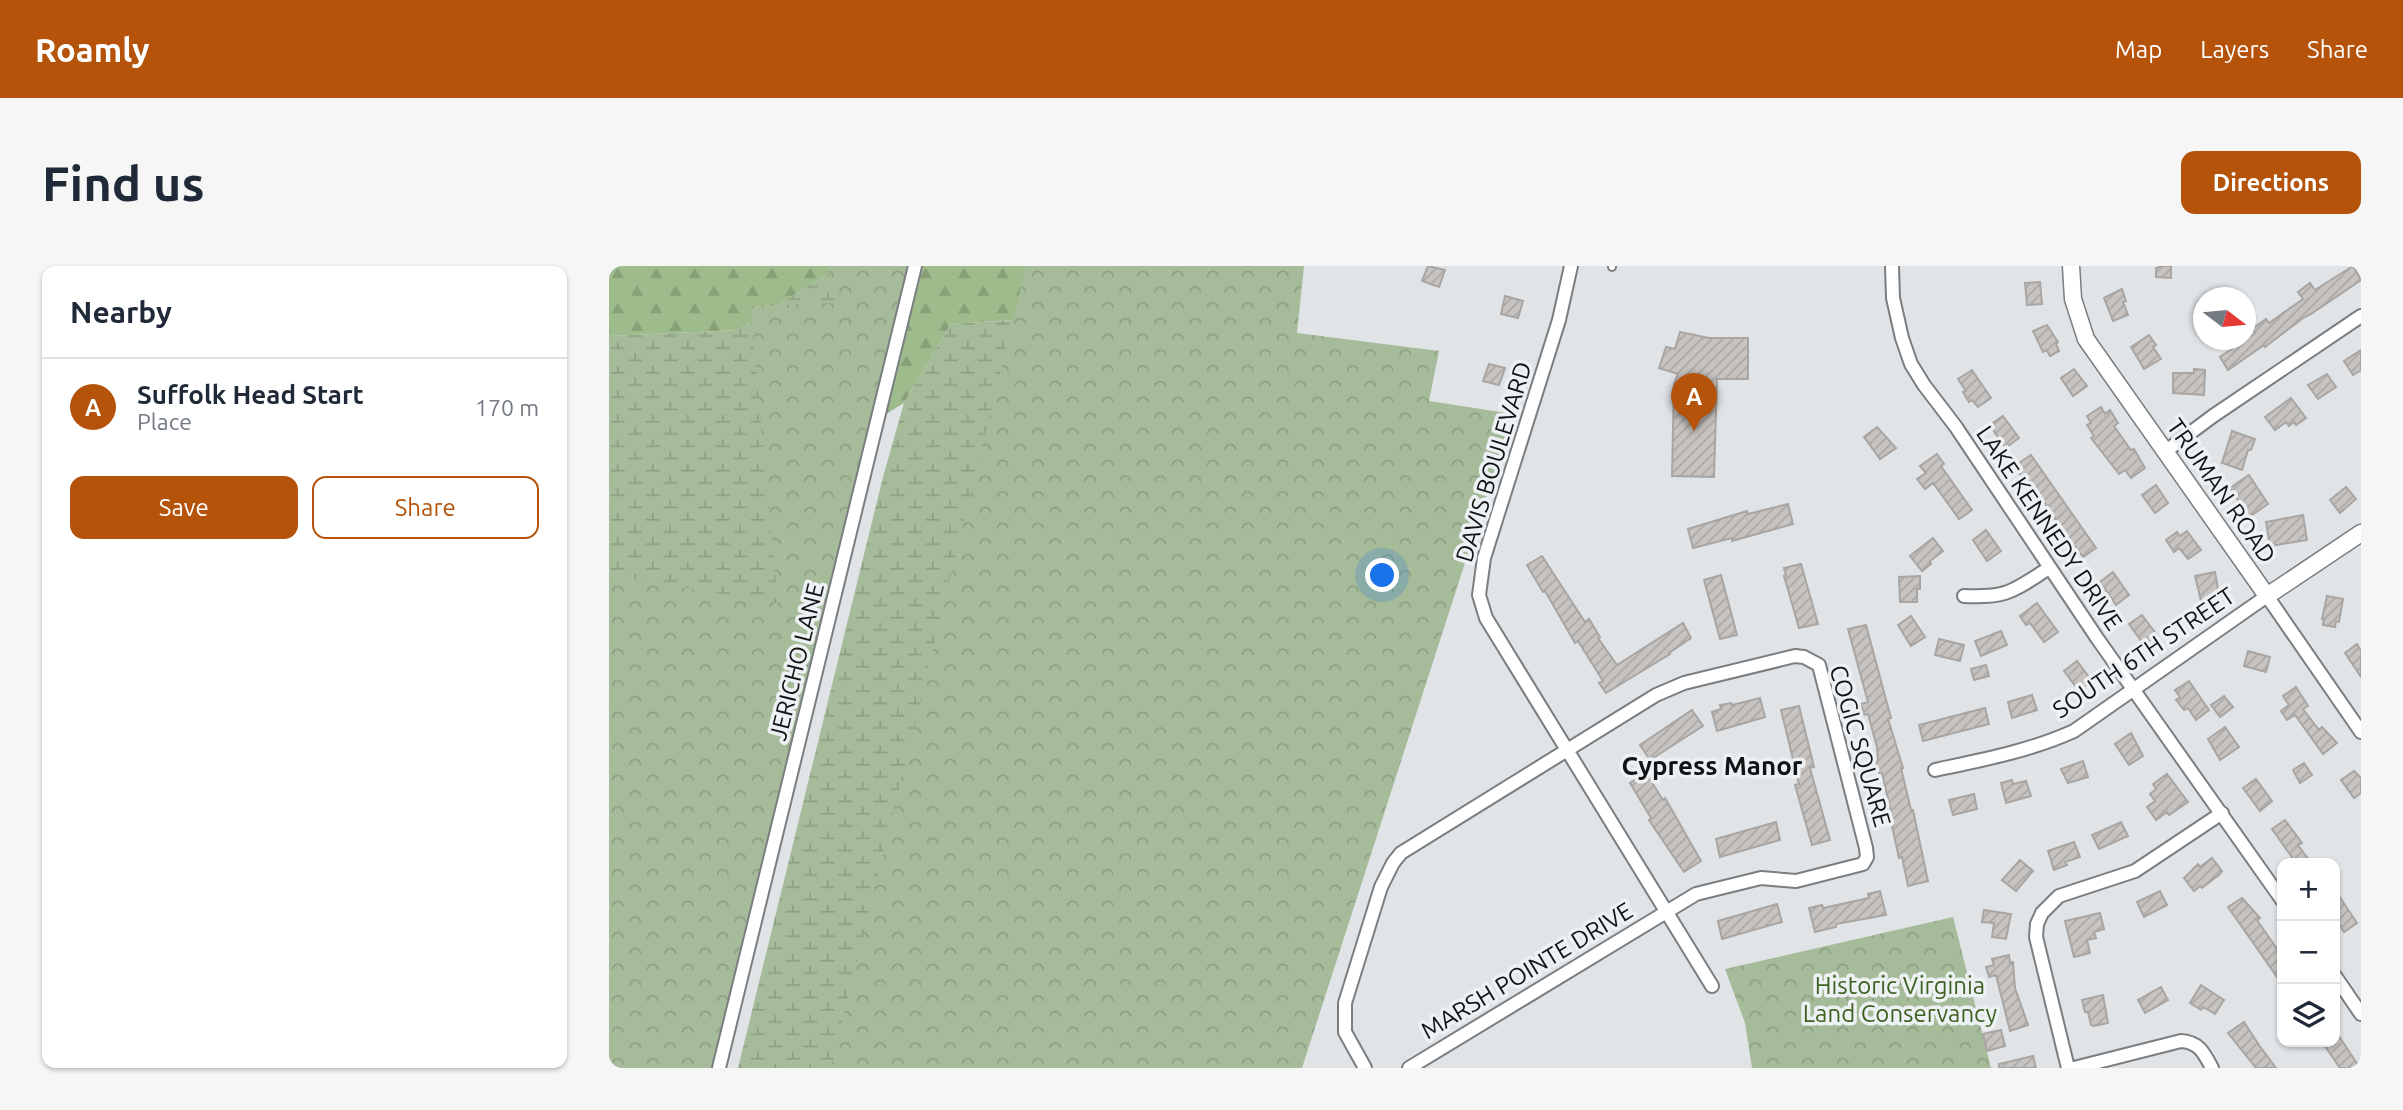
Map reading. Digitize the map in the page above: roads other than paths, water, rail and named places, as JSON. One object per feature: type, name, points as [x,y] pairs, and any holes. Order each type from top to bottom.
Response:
[{"type":"street","name":"JERICHO LANE","points":[[719,1068],[915,266]]},
{"type":"street","name":"DAVIS BOULEVARD","points":[[1571,266],[1559,320],[1484,558],[1479,582],[1482,608],[1712,986]]},
{"type":"street","name":"LAKE KENNEDY DRIVE","points":[[1892,266],[1893,298],[1911,364],[2049,568],[2277,893]]},
{"type":"street","name":"TRUMAN ROAD","points":[[2071,266],[2073,299],[2086,339],[2361,732]]},
{"type":"street","points":[[2166,451],[2361,316]]},
{"type":"street","name":"SOUTH 6TH STREET","points":[[1935,770],[1991,758],[2074,732],[2361,533]]},
{"type":"street","points":[[1964,596],[1991,598],[2004,595],[2049,568]]},
{"type":"street","name":"COGIC SQUARE","points":[[1567,750],[1656,695],[1684,683],[1795,656],[1804,657],[1819,665],[1866,848],[1865,862],[1856,867],[1796,881],[1761,878],[1701,893],[1667,910]]},
{"type":"street","points":[[1364,1068],[1345,1031],[1343,1012],[1381,887],[1392,863],[1411,846],[1567,750]]},
{"type":"street","points":[[2068,1068],[2036,937],[2037,924],[2042,913],[2059,896],[2134,871],[2222,813]]},
{"type":"street","name":"MARSH POINTE DRIVE","points":[[1409,1068],[1667,910]]},
{"type":"street","points":[[2340,982],[2361,1014]]},
{"type":"street","points":[[2074,1068],[2181,1041],[2196,1044],[2212,1068]]},
{"type":"place","name":"Suffolk Head Start","points":[[1694,431]]},
{"type":"district","name":"Cypress Manor","points":[[1712,766]]},
{"type":"park label","name":"Historic Virginia Land Conservancy","points":[[1900,1000]]}]
